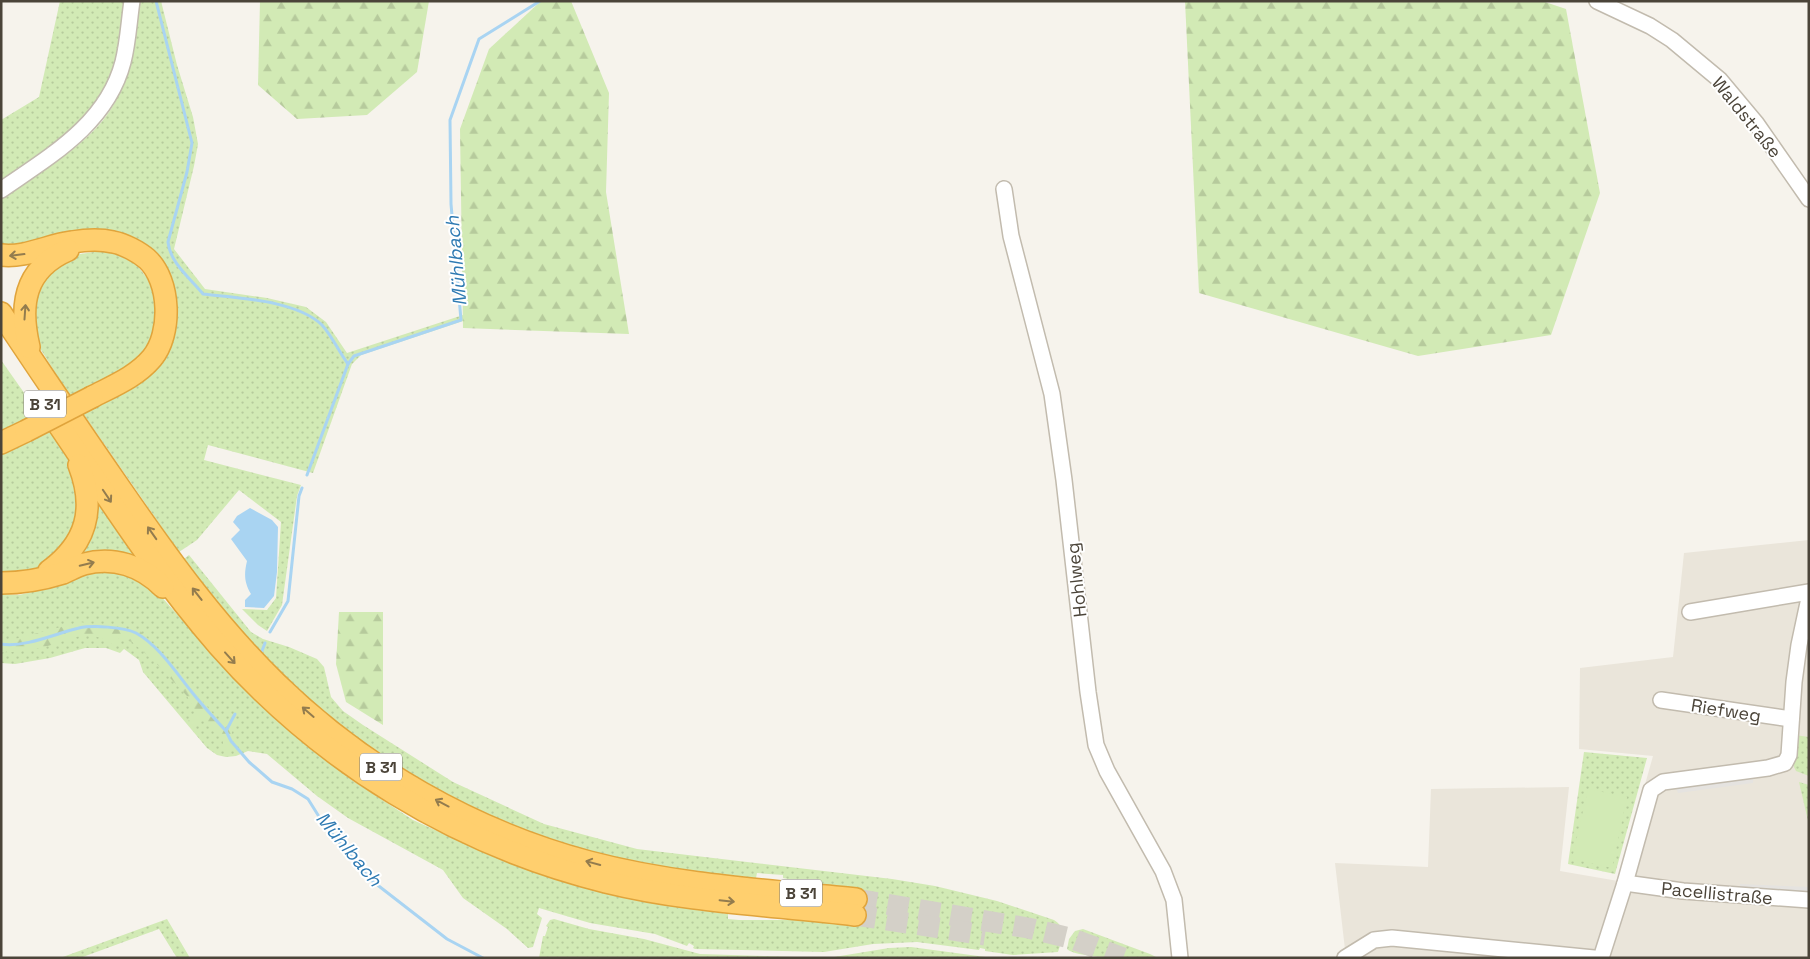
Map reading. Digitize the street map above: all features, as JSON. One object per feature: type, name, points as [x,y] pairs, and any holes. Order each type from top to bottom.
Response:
[{"type":"highway","points":[[32,360],[24,322],[30,284],[40,268],[53,256],[99,240]]},
{"type":"highway","points":[[1,255],[30,253],[71,242],[99,240],[115,242],[148,260],[157,272],[166,307],[166,325],[161,343],[153,357],[141,370],[26,431],[1,442]]},
{"type":"highway","name":"B 31","points":[[1,313],[174,564],[225,629],[262,669],[302,707],[338,737],[425,794],[479,822],[528,842],[588,861],[640,874],[855,907],[692,898],[636,888],[555,867],[516,854],[419,809],[375,782],[302,728],[253,682],[198,621],[142,547],[1,340]]},
{"type":"highway","points":[[41,577],[68,555],[82,534],[86,523],[88,505],[85,480],[70,441]]},
{"type":"highway","points":[[1,583],[17,583],[63,573],[87,563],[106,561],[126,564],[147,573],[156,580],[198,621]]},
{"type":"street","points":[[1,190],[57,152],[84,128],[102,107],[112,92],[123,62],[132,1]]},
{"type":"street","name":"Waldstraße","points":[[1596,1],[1642,22],[1672,40],[1720,80],[1756,123],[1809,199]]},
{"type":"street","name":"Hohlweg","points":[[1004,189],[1011,236],[1052,394],[1096,745],[1107,771],[1158,863],[1169,887],[1174,900],[1180,958]]},
{"type":"street","points":[[1690,612],[1809,592]]},
{"type":"street","points":[[1601,958],[1625,883],[1651,790],[1664,782],[1768,768],[1785,763],[1789,756],[1790,719],[1799,645],[1809,598]]},
{"type":"street","name":"Riefweg","points":[[1661,700],[1790,719]]},
{"type":"street","name":"Pacellistraße","points":[[1625,883],[1683,891],[1809,900]]},
{"type":"street","points":[[1345,958],[1374,940],[1392,938],[1594,958]]},
{"type":"shaded area","points":[[1809,540],[1809,958],[1346,958],[1335,863],[1428,867],[1431,789],[1569,787],[1560,871],[1618,881],[1653,756],[1579,749],[1580,668],[1673,657],[1684,553]]},
{"type":"shaded area","points":[[1754,774],[1753,783],[1678,793],[1675,785]]},
{"type":"shaded area","points":[[1740,884],[1809,887],[1809,895],[1740,891]]},
{"type":"green space","points":[[60,1],[129,1],[124,40],[102,106],[1,187],[1,120],[39,97]]},
{"type":"green space","points":[[138,1],[161,1],[177,65],[193,117],[198,144],[174,249],[205,289],[267,298],[306,307],[326,322],[347,353],[463,315],[463,321],[361,355],[352,364],[313,473],[208,445],[204,460],[301,485],[297,496],[282,605],[267,631],[242,609],[267,610],[276,598],[281,522],[239,490],[197,540],[179,552],[82,412],[144,379],[156,369],[166,356],[173,340],[177,321],[176,297],[170,279],[140,245],[1,250],[1,197],[72,150],[103,121],[114,103],[123,84],[128,64]]},
{"type":"green space","points":[[260,1],[429,1],[417,72],[367,115],[297,119],[258,85]]},
{"type":"green space","points":[[541,1],[571,1],[609,93],[606,192],[629,334],[463,328],[460,129],[489,49]]},
{"type":"green space","points":[[1185,1],[1542,1],[1566,9],[1600,193],[1551,335],[1418,356],[1199,293]]},
{"type":"green space","points":[[107,250],[136,264],[154,287],[159,332],[137,363],[71,398],[38,345],[30,312],[35,288],[54,266],[74,255]]},
{"type":"green space","points":[[1,360],[39,414],[1,432]]},
{"type":"green space","points":[[50,428],[70,460],[82,521],[49,564],[34,571],[1,573],[1,452]]},
{"type":"green space","points":[[101,503],[121,537],[138,557],[73,560],[94,504]]},
{"type":"green space","points":[[189,555],[251,632],[263,639],[289,647],[317,659],[324,667],[331,697],[343,711],[453,782],[544,824],[637,849],[892,879],[935,886],[997,901],[1058,923],[1062,934],[1058,952],[1013,955],[985,951],[985,949],[980,948],[979,950],[917,942],[873,944],[824,952],[695,949],[689,943],[687,946],[655,934],[590,923],[539,908],[537,914],[542,918],[533,947],[528,948],[507,929],[463,898],[443,870],[348,818],[317,796],[267,754],[248,751],[236,756],[226,757],[217,755],[207,748],[143,672],[139,660],[124,649],[120,653],[106,648],[85,648],[50,658],[15,664],[1,663],[1,594],[19,595],[41,590],[82,573],[115,569],[148,582],[241,685],[311,749],[355,782],[413,820],[488,854],[558,879],[629,897],[677,907],[728,914],[728,919],[816,920],[817,885],[783,878],[783,875],[757,873],[756,878],[672,869],[595,853],[546,838],[499,820],[453,799],[409,774],[366,746],[326,716],[288,683],[246,638],[208,591],[184,559]]},
{"type":"green space","points":[[339,612],[383,612],[383,725],[346,702],[336,664]]},
{"type":"green space","points":[[80,622],[140,631],[164,655],[219,721],[227,721],[232,717],[235,720],[231,736],[234,748],[230,752],[223,748],[223,737],[215,733],[202,719],[192,726],[188,721],[195,715],[194,708],[187,696],[155,662],[132,642],[119,638],[114,645],[104,639],[87,635],[34,649],[1,652],[1,639],[7,641]]},
{"type":"green space","points":[[1795,735],[1809,737],[1809,776],[1796,771],[1794,767]]},
{"type":"green space","points":[[1584,752],[1647,758],[1615,874],[1568,864]]},
{"type":"green space","points":[[1799,782],[1809,785],[1809,825]]},
{"type":"green space","points":[[1588,789],[1627,797],[1612,868],[1572,859]]},
{"type":"green space","points":[[167,919],[190,958],[177,958],[159,929],[80,958],[60,958]]},
{"type":"green space","points":[[554,919],[589,929],[644,939],[700,954],[828,958],[539,958],[543,936],[545,936],[548,927],[546,926],[550,920]]},
{"type":"green space","points":[[1083,929],[1158,958],[1083,955],[1067,949],[1069,939],[1075,931]]},
{"type":"green space","points":[[911,947],[993,958],[828,958],[889,948]]},
{"type":"water","points":[[250,508],[272,520],[278,527],[277,572],[274,596],[264,608],[245,607],[245,600],[251,594],[245,578],[247,561],[231,539],[240,530],[233,522],[237,516]]},
{"type":"waterway","points":[[156,1],[192,143],[187,172],[168,242],[172,257],[203,294],[282,305],[311,317],[326,329],[348,364]]},
{"type":"waterway","name":"Mühlbach","points":[[307,475],[348,364],[354,356],[461,320],[451,204],[450,120],[479,39],[540,1]]},
{"type":"waterway","name":"Mühlbach","points":[[270,632],[288,601],[299,496],[302,488]]},
{"type":"waterway","name":"Mühlbach","points":[[1,644],[20,644],[79,628],[92,627],[124,629],[144,638],[166,659],[199,701],[226,731],[231,741],[249,762],[272,782],[292,789],[308,799],[323,823],[371,880],[447,939],[483,958]]},
{"type":"waterway","name":"Mühlbach","points":[[262,651],[265,643]]},
{"type":"waterway","name":"Mühlbach","points":[[226,731],[235,714]]},
{"type":"tunnel","points":[[856,899],[1028,928],[1070,938],[1123,958]]},
{"type":"tunnel","points":[[855,915],[985,935]]}]
